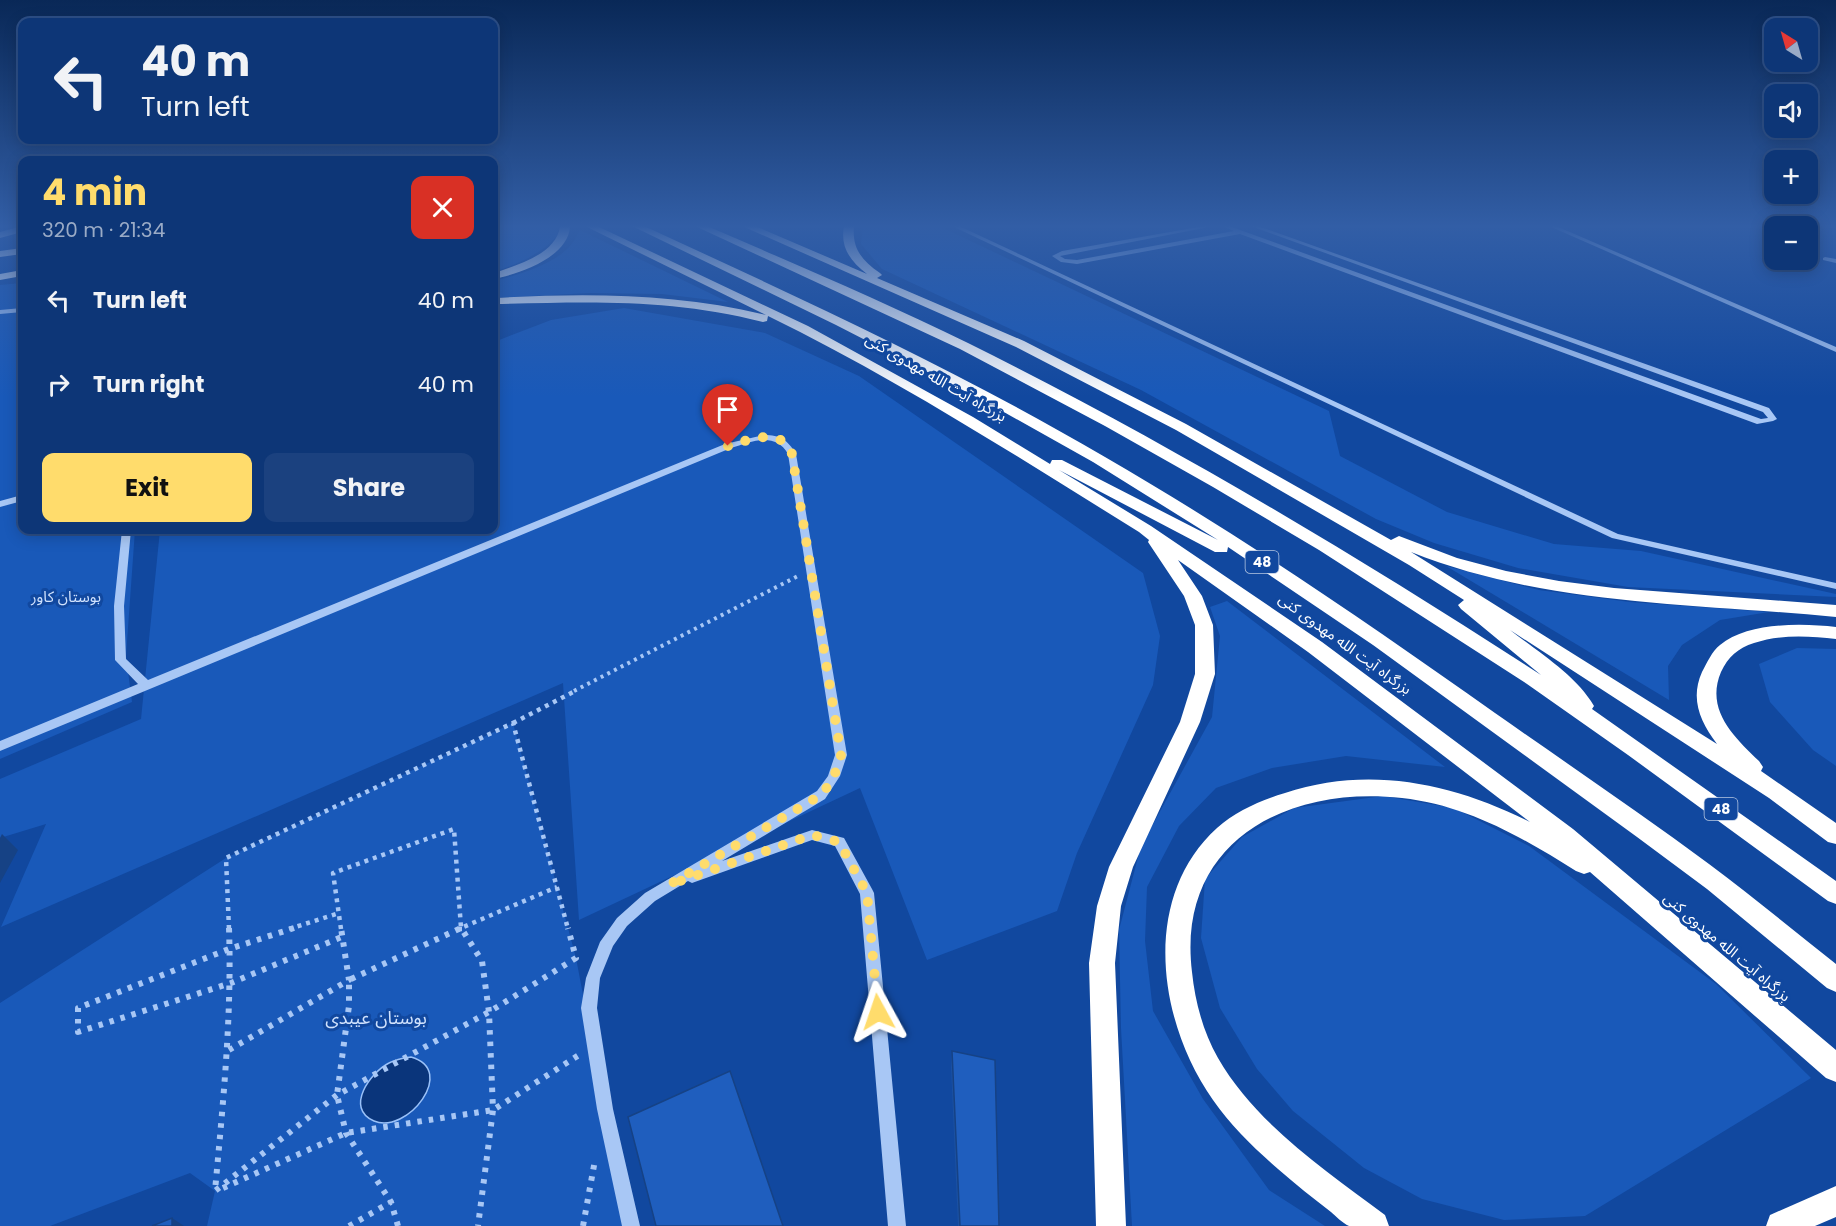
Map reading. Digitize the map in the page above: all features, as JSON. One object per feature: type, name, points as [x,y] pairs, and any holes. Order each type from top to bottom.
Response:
[{"type":"highway","name":"بزرگراه آیت الله مهدوی کنی","points":[[711,283],[804,329],[990,433],[1145,529],[1243,596],[1424,728],[1565,836],[1836,1068]]},
{"type":"highway","points":[[737,283],[843,326]]},
{"type":"highway","name":"بزرگراه آیت الله مهدوی کنی","points":[[761,283],[802,302],[843,326],[908,356],[1042,427],[1188,514],[1359,625],[1700,870],[1836,980]]},
{"type":"highway","name":"48","points":[[827,283],[937,333],[1129,433],[1257,506],[1409,599],[1603,727],[1755,833],[1836,894]]},
{"type":"highway","points":[[884,283],[1020,344],[1102,385],[1304,496],[1415,561],[1777,792],[1836,835]]},
{"type":"highway","points":[[889,283],[900,290]]},
{"type":"highway","points":[[498,301],[598,298],[652,300],[742,312],[804,329]]},
{"type":"highway","points":[[990,433],[1089,478],[1314,597]]},
{"type":"highway","points":[[1304,496],[1402,543],[1455,563],[1527,582],[1595,592],[1836,611]]},
{"type":"highway","points":[[1111,1226],[1102,963],[1109,906],[1121,867],[1190,722],[1205,674],[1206,656],[1203,625],[1193,596],[1174,566],[1145,529]]},
{"type":"highway","points":[[1415,561],[1511,643],[1561,681],[1603,727]]},
{"type":"highway","points":[[1777,792],[1731,747],[1709,713],[1704,691],[1712,671],[1725,651],[1746,638],[1794,630],[1836,633]]},
{"type":"highway","points":[[1374,1226],[1300,1170],[1228,1099],[1208,1067],[1187,1017],[1178,968],[1178,936],[1185,896],[1206,857],[1230,829],[1276,804],[1315,792],[1354,787],[1392,789],[1427,793],[1462,802],[1502,819],[1557,847],[1635,897]]},
{"type":"highway","points":[[1781,1226],[1836,1201]]},
{"type":"street","points":[[1078,283],[1615,536],[1836,586]]},
{"type":"street","points":[[1383,283],[1760,422],[1773,418],[1766,410],[1414,283]]},
{"type":"street","points":[[1683,283],[1836,350]]},
{"type":"street","points":[[0,312],[18,310]]},
{"type":"street","points":[[0,746],[145,684],[728,446],[755,438],[775,437],[783,440],[789,446],[841,755],[838,769],[831,783],[821,795],[650,897],[622,922],[607,942],[593,978],[589,1008],[605,1109],[631,1226]]},
{"type":"street","points":[[0,504],[18,499]]},
{"type":"street","points":[[126,534],[119,606],[121,660],[145,684]]},
{"type":"street","points":[[669,885],[812,835],[839,842],[867,893],[897,1226]]},
{"type":"path","points":[[215,1191],[228,1051],[231,983],[226,858],[513,723],[810,570]]},
{"type":"path","points":[[215,1191],[337,1095],[489,1012],[576,958],[513,723]]},
{"type":"path","points":[[398,1226],[391,1202],[346,1133],[337,1095],[349,1006],[349,980],[333,873],[454,829],[462,928],[482,961],[489,1012],[494,1110],[478,1226]]},
{"type":"path","points":[[228,1051],[349,980],[557,886]]},
{"type":"path","points":[[339,913],[230,949],[78,1008],[78,1032],[231,983],[344,936]]},
{"type":"path","points":[[215,1191],[346,1133],[494,1110],[594,1045]]},
{"type":"path","points":[[583,1226],[596,1156]]},
{"type":"path","points":[[349,1226],[391,1202]]},
{"type":"green space","name":"بوستان کاور","points":[[18,283],[18,534],[135,534],[126,656],[132,702],[0,759],[0,285]]},
{"type":"green space","points":[[498,283],[689,283],[728,302],[662,294],[589,293],[498,298]]},
{"type":"green space","points":[[912,283],[1060,283],[1329,411],[1340,456],[1447,512],[1554,544],[1641,551],[1836,594],[1836,597],[1628,587],[1518,568],[1434,543],[1376,519],[1141,390]]},
{"type":"green space","points":[[624,308],[765,333],[859,376],[1143,573],[1160,636],[1153,685],[1077,853],[1057,911],[927,960],[860,788],[579,920],[563,683],[1,927],[46,824],[0,838],[0,779],[141,719],[160,534],[498,534],[498,340],[551,320]]},
{"type":"green space","points":[[1446,566],[1539,590],[1630,602],[1769,612],[1720,620],[1682,645],[1668,666],[1669,700]]},
{"type":"green space","points":[[1227,601],[1445,767],[1346,756],[1272,768],[1216,788],[1179,826],[1147,887],[1145,941],[1153,1011],[1203,1099],[1269,1190],[1325,1226],[1132,1226],[1121,1028],[1119,930],[1141,846],[1212,717],[1220,636],[1210,607]]},
{"type":"green space","points":[[1797,648],[1836,649],[1836,766],[1813,750],[1770,702],[1759,664]]},
{"type":"green space","name":"بوستان عیبدی","points":[[513,723],[576,958],[627,1226],[207,1226],[215,1191],[190,1173],[50,1226],[0,1226],[0,1003],[226,858]]},
{"type":"green space","points":[[1383,796],[1454,808],[1529,846],[1716,984],[1811,1078],[1585,1216],[1504,1220],[1422,1199],[1364,1168],[1293,1111],[1257,1069],[1220,1008],[1201,938],[1205,879],[1242,837],[1294,808]]},
{"type":"shaded area","points":[[411,1057],[424,1064],[430,1074],[429,1087],[422,1099],[413,1110],[400,1119],[387,1123],[374,1121],[365,1115],[361,1108],[361,1099],[368,1082],[389,1063]]},
{"type":"building","points":[[952,1051],[995,1060],[999,1226],[960,1226]]},
{"type":"building","points":[[730,1071],[783,1226],[656,1226],[628,1117]]},
{"type":"building","points":[[172,1218],[172,1226],[152,1226]]},
{"type":"route","points":[[728,446],[755,438],[775,437],[783,440],[789,446],[792,454],[841,755],[838,769],[831,783],[821,795],[669,885],[812,835],[839,842],[867,893],[878,1012]]}]
